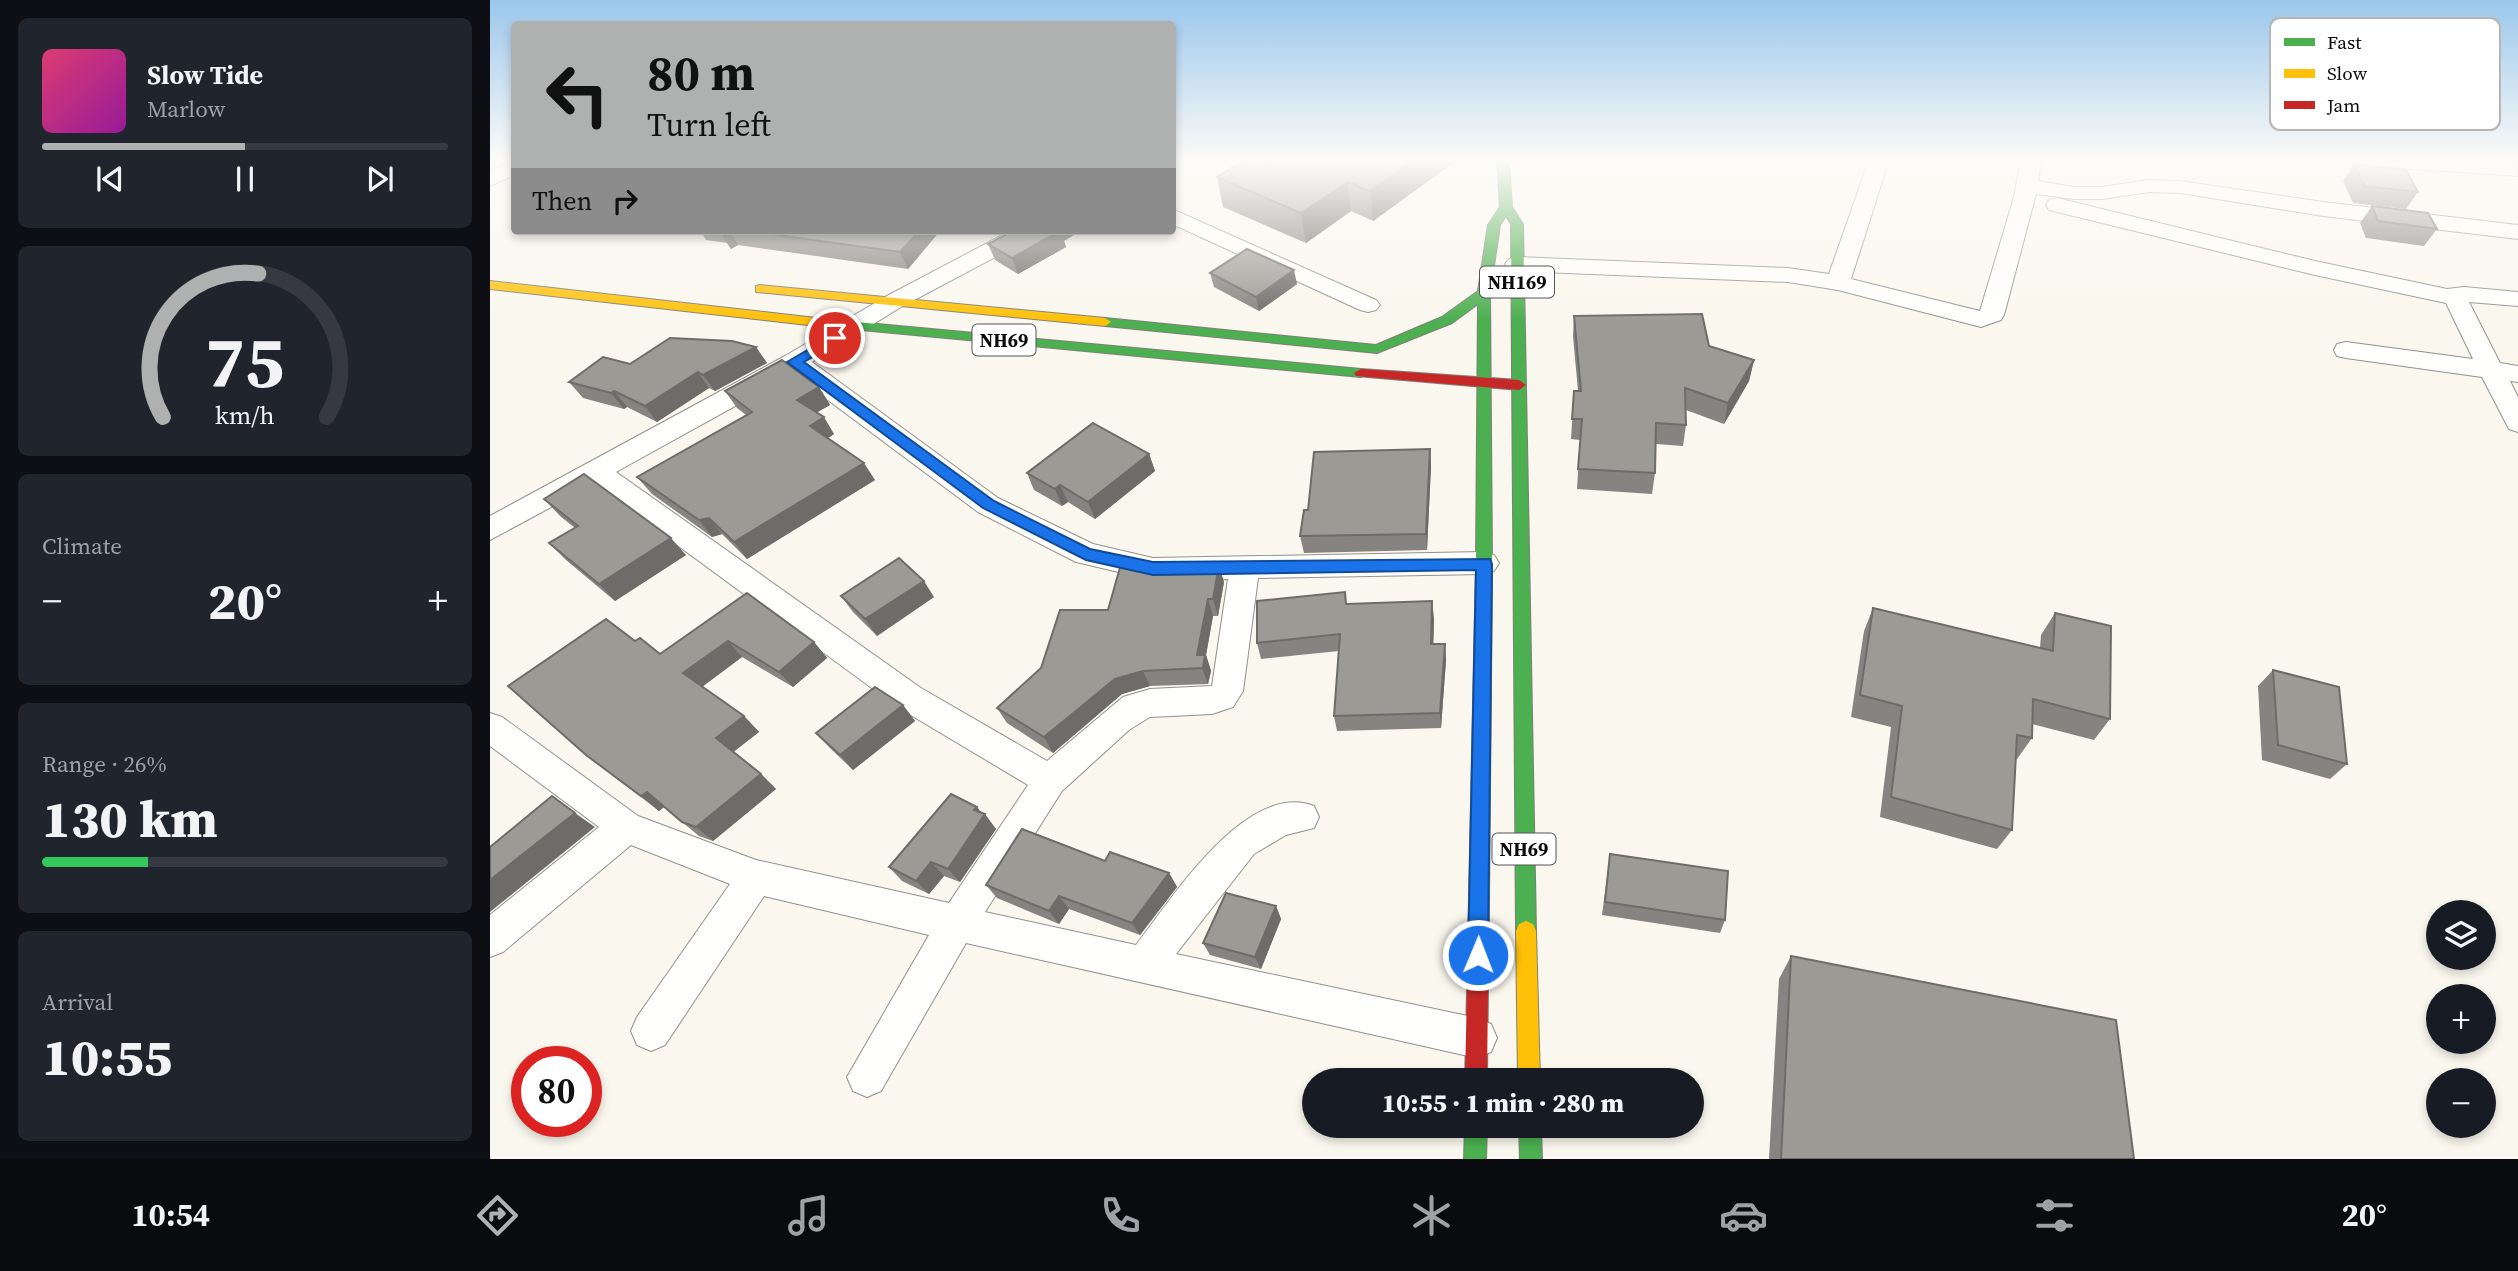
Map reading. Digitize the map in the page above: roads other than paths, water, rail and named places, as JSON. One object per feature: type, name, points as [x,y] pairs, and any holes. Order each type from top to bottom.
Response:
[{"type":"highway","name":"NH169","points":[[1475,357],[1494,225],[1501,214]]},
{"type":"highway","name":"NH169","points":[[1511,214],[1517,224],[1518,360]]},
{"type":"highway","name":"NH69","points":[[490,285],[856,326],[1519,385]]},
{"type":"highway","name":"NH69","points":[[741,287],[1416,352]]},
{"type":"highway","points":[[1377,349],[1438,327],[1466,309],[1484,293]]},
{"type":"highway","points":[[1475,357],[1518,360]]},
{"type":"highway","name":"NH69","points":[[1475,357],[1482,383],[1484,564],[1476,1068]]},
{"type":"highway","name":"NH69","points":[[1518,360],[1522,594],[1520,649],[1529,1068]]},
{"type":"highway","points":[[1401,376],[1431,393]]},
{"type":"highway","points":[[1466,416],[1483,437]]},
{"type":"highway","points":[[1475,1159],[1476,1138]]},
{"type":"highway","points":[[1530,1138],[1531,1159]]},
{"type":"street","points":[[1838,283],[1860,214]]},
{"type":"street","points":[[1517,264],[1746,272],[1838,283],[1980,319],[1992,315],[2020,214]]},
{"type":"street","points":[[2110,214],[2315,268],[2455,298]]},
{"type":"street","points":[[2366,214],[2518,232]]},
{"type":"street","points":[[1176,217],[1368,305]]},
{"type":"street","points":[[990,235],[1006,243]]},
{"type":"street","points":[[490,529],[794,362],[893,303],[1020,235]]},
{"type":"street","points":[[2455,298],[2456,295],[2464,294],[2518,299]]},
{"type":"street","points":[[2455,298],[2518,423]]},
{"type":"street","points":[[2346,350],[2518,374]]},
{"type":"street","points":[[794,362],[988,505],[1086,554],[1153,569],[1484,564]]},
{"type":"street","points":[[595,471],[910,698],[1050,780]]},
{"type":"street","points":[[867,1077],[957,923],[1050,780],[1134,708],[1150,703],[1212,700],[1222,697],[1227,691],[1245,567]]},
{"type":"street","points":[[490,726],[626,827],[756,877],[1144,966],[1477,1038]]},
{"type":"street","points":[[1144,966],[1197,895],[1242,842],[1280,820],[1302,817]]},
{"type":"street","points":[[490,939],[626,827]]},
{"type":"street","points":[[651,1031],[756,877]]}]
